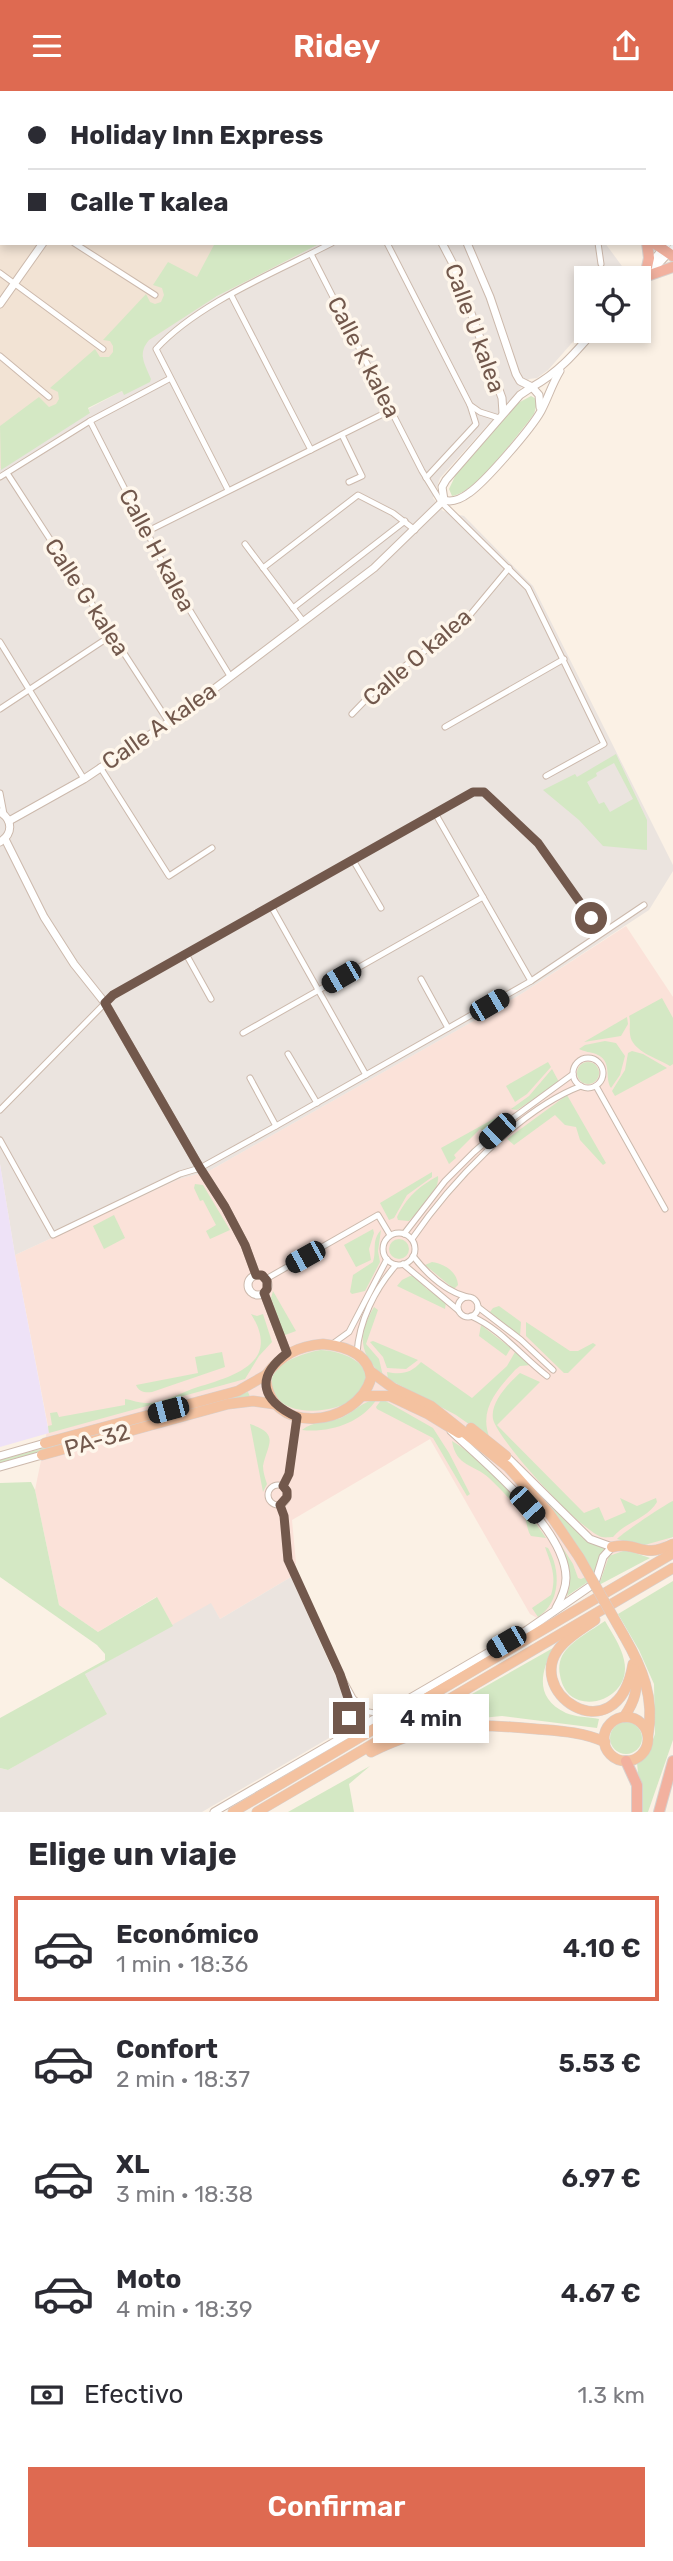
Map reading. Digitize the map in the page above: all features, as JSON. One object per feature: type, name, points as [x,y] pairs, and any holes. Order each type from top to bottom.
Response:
[{"type":"highway","points":[[646,266],[649,258],[647,245]]},
{"type":"highway","points":[[651,272],[673,267]]},
{"type":"highway","points":[[274,1404],[266,1389],[266,1375],[276,1362],[287,1353],[314,1345],[331,1345],[357,1353],[370,1371],[393,1388],[451,1415],[506,1456]]},
{"type":"highway","points":[[297,1417],[324,1417],[346,1409],[363,1396],[368,1388],[370,1371]]},
{"type":"highway","name":"PA-32","points":[[45,1443],[238,1391],[266,1375]]},
{"type":"highway","points":[[363,1396],[390,1396],[443,1424],[482,1450],[525,1491],[577,1559]]},
{"type":"highway","name":"PA-32","points":[[42,1455],[228,1404],[253,1401],[274,1404],[297,1417]]},
{"type":"highway","points":[[332,1768],[407,1737],[453,1726],[475,1724],[591,1735],[605,1742],[615,1757],[626,1761],[634,1759],[645,1750],[650,1709],[649,1692],[639,1662],[550,1513],[508,1467],[431,1406]]},
{"type":"highway","points":[[612,1547],[628,1545],[650,1552],[673,1544]]},
{"type":"highway","points":[[233,1812],[673,1553]]},
{"type":"highway","points":[[633,1664],[628,1688],[615,1704],[603,1709],[585,1710],[571,1705],[557,1692],[554,1683],[553,1664],[563,1643],[673,1569]]},
{"type":"highway","points":[[257,1812],[673,1569]]},
{"type":"highway","points":[[605,1742],[607,1728],[624,1717],[634,1701],[637,1689],[633,1664],[622,1637]]},
{"type":"highway","points":[[624,1717],[640,1721],[648,1736]]},
{"type":"highway","points":[[626,1761],[637,1785],[637,1812]]},
{"type":"highway","points":[[659,1812],[673,1761]]},
{"type":"street","points":[[0,304],[42,245]]},
{"type":"street","points":[[77,245],[155,295]]},
{"type":"street","points":[[228,491],[156,349],[173,331],[191,318],[328,245]]},
{"type":"street","points":[[388,245],[470,405],[476,425],[426,478]]},
{"type":"street","name":"Calle U kalea","points":[[443,245],[502,398],[501,415]]},
{"type":"street","name":"Calle U kalea","points":[[468,245],[490,297],[516,374],[520,381],[540,395],[541,411]]},
{"type":"street","points":[[598,245],[601,264]]},
{"type":"street","points":[[651,266],[669,247]]},
{"type":"street","name":"Calle K kalea","points":[[312,254],[426,478],[443,501]]},
{"type":"street","points":[[0,273],[103,349]]},
{"type":"street","points":[[231,295],[311,450]]},
{"type":"street","points":[[546,776],[604,744],[528,588],[443,501],[442,487],[520,395],[562,367],[583,343]]},
{"type":"street","points":[[0,356],[50,397]]},
{"type":"street","points":[[443,501],[457,500],[480,484],[541,411],[562,367]]},
{"type":"street","points":[[0,477],[90,421],[169,379]]},
{"type":"street","points":[[470,405],[480,412],[501,415]]},
{"type":"street","points":[[146,532],[391,410]]},
{"type":"street","name":"Calle H kalea","points":[[90,421],[172,581],[230,677]]},
{"type":"street","points":[[342,435],[362,476],[349,482]]},
{"type":"street","name":"Calle G kalea","points":[[7,473],[168,721]]},
{"type":"street","points":[[263,568],[358,495],[405,521],[415,530]]},
{"type":"street","name":"Calle A kalea","points":[[9,821],[84,779],[181,714],[374,568],[443,501]]},
{"type":"street","points":[[293,608],[405,521]]},
{"type":"street","points":[[245,544],[303,621]]},
{"type":"street","name":"Calle O kalea","points":[[352,715],[382,683],[465,621],[509,568]]},
{"type":"street","points":[[0,709],[112,635]]},
{"type":"street","points":[[0,642],[84,779]]},
{"type":"street","points":[[445,727],[564,659]]},
{"type":"street","points":[[100,767],[169,876],[212,848]]},
{"type":"street","points":[[0,1110],[113,995],[473,792],[484,792],[538,843],[601,933]]},
{"type":"street","points":[[0,793],[2,813],[9,821],[10,831],[3,840],[44,917],[74,964],[105,1003],[225,1207],[245,1245],[256,1275],[266,1279]]},
{"type":"street","points":[[435,813],[531,981]]},
{"type":"street","points":[[353,860],[381,908]]},
{"type":"street","points":[[243,1033],[483,897]]},
{"type":"street","points":[[0,1140],[53,1235],[180,1174],[200,1168],[276,1126],[531,981],[644,905]]},
{"type":"street","points":[[271,906],[366,1075]]},
{"type":"street","points":[[186,954],[212,999]]},
{"type":"street","points":[[421,979],[448,1028]]},
{"type":"street","points":[[288,1054],[317,1103]]},
{"type":"street","points":[[590,1058],[601,1065],[603,1075],[596,1086],[590,1088],[576,1083],[574,1067],[580,1061],[590,1058]]},
{"type":"street","points":[[404,1234],[445,1181],[474,1152],[513,1118],[573,1074]]},
{"type":"street","points":[[250,1078],[276,1126]]},
{"type":"street","points":[[412,1239],[450,1189],[503,1138],[542,1107],[567,1091],[581,1086]]},
{"type":"street","points":[[596,1086],[665,1209]]},
{"type":"street","points":[[266,1279],[378,1215],[390,1235]]},
{"type":"street","points":[[357,1353],[358,1337],[367,1311],[388,1274],[396,1265],[403,1264],[413,1256],[415,1247],[412,1239],[404,1234],[390,1235]]},
{"type":"street","points":[[390,1235],[383,1249],[387,1259],[396,1265]]},
{"type":"street","points":[[413,1256],[435,1280],[455,1294],[476,1301],[478,1307],[521,1340],[553,1370]]},
{"type":"street","points":[[331,1345],[349,1332],[387,1259]]},
{"type":"street","points":[[403,1264],[450,1301],[463,1315],[481,1321],[516,1347],[547,1376]]},
{"type":"street","points":[[256,1275],[250,1278],[248,1288],[253,1294],[264,1293]]},
{"type":"street","points":[[264,1293],[268,1286],[266,1279]]},
{"type":"street","points":[[264,1293],[287,1353]]},
{"type":"street","points":[[458,1310],[460,1301],[467,1297]]},
{"type":"street","points":[[471,1316],[478,1307]]},
{"type":"street","points":[[283,1486],[289,1474],[297,1417]]},
{"type":"street","points":[[443,1424],[478,1454],[515,1492],[555,1542],[564,1563],[566,1578],[554,1611]]},
{"type":"street","points":[[0,1456],[45,1443]]},
{"type":"street","points":[[0,1467],[42,1455]]},
{"type":"street","points":[[214,1812],[527,1630],[595,1583],[603,1557],[612,1547],[590,1539],[506,1456]]},
{"type":"street","points":[[280,1505],[271,1502],[268,1493],[273,1486],[283,1486]]},
{"type":"street","points":[[280,1505],[287,1497],[283,1486]]},
{"type":"street","points":[[280,1505],[284,1516],[288,1560],[340,1674],[354,1698],[366,1710]]},
{"type":"street","points":[[340,1674],[348,1698],[349,1718]]},
{"type":"street","points":[[335,1742],[354,1712],[366,1710],[382,1714]]},
{"type":"shaded area","points":[[0,245],[317,245],[217,296],[0,469]]},
{"type":"shaded area","points":[[317,245],[606,245],[622,266],[574,266],[574,341],[548,370],[537,378],[529,379],[440,478],[433,498],[443,511],[464,516],[533,586],[673,865],[673,871],[649,910],[521,994],[209,1171],[179,1179],[15,1255],[0,1164],[0,469],[90,412],[88,409],[122,391],[124,394],[143,362],[143,347],[149,340],[217,296]]},
{"type":"shaded area","points":[[626,926],[673,997],[673,1537],[575,1588],[537,1618],[530,1614],[430,1439],[292,1520],[296,1563],[291,1577],[220,1619],[211,1604],[173,1626],[156,1597],[98,1632],[59,1605],[35,1490],[48,1426],[15,1255],[179,1179],[209,1171],[521,994]]},
{"type":"shaded area","points":[[0,1164],[49,1433],[0,1447]]},
{"type":"shaded area","points":[[291,1577],[346,1700],[347,1712],[336,1734],[202,1812],[0,1812],[0,1768],[8,1770],[106,1713],[85,1674],[211,1603],[220,1619]]},
{"type":"green space","points":[[214,245],[317,245],[217,296],[149,340],[143,355],[150,382],[124,395],[122,391],[88,408],[90,413],[1,470],[0,426],[39,397],[49,407],[56,404],[59,399],[58,392],[50,388],[95,349],[100,357],[109,357],[113,346],[110,341],[103,340],[146,294],[150,302],[161,302],[164,295],[162,288],[153,285],[168,262],[197,277]]},
{"type":"green space","points":[[531,396],[538,400],[534,414],[528,422],[472,486],[452,496],[449,489],[458,470],[518,403]]},
{"type":"green space","points":[[616,754],[647,820],[647,850],[603,846],[579,820],[543,790],[575,774],[577,777]],"holes":[[[614,763],[633,799],[610,812],[604,802],[599,804],[587,782],[597,776],[596,773]]]},
{"type":"green space","points":[[662,998],[673,1018],[673,1064],[670,1066],[635,1045],[630,1034],[629,1016]]},
{"type":"green space","points":[[627,1017],[628,1024],[621,1036],[584,1042]]},
{"type":"green space","points":[[605,1041],[616,1043],[625,1056],[620,1075],[611,1088],[605,1061],[596,1054],[579,1049]]},
{"type":"green space","points":[[632,1051],[643,1054],[667,1068],[615,1096],[612,1091],[625,1070],[628,1053]]},
{"type":"green space","points":[[548,1062],[551,1067],[527,1094],[515,1102],[506,1086]]},
{"type":"green space","points":[[588,1062],[598,1069],[599,1073],[592,1083],[588,1084],[578,1077],[577,1073],[584,1063]]},
{"type":"green space","points":[[552,1069],[559,1082],[517,1110],[511,1109],[529,1096]]},
{"type":"green space","points":[[567,1095],[606,1163],[603,1165],[580,1140],[576,1127],[565,1125],[555,1115],[514,1145],[507,1139]]},
{"type":"green space","points":[[497,1117],[498,1119],[483,1131],[480,1129],[454,1155],[456,1158],[449,1164],[441,1148]]},
{"type":"green space","points":[[432,1172],[432,1177],[407,1195],[394,1218],[389,1220],[380,1203]]},
{"type":"green space","points":[[438,1176],[436,1188],[423,1206],[409,1221],[398,1220],[397,1217],[409,1198]]},
{"type":"green space","points":[[195,1184],[203,1185],[230,1230],[210,1239],[206,1231],[216,1225],[203,1200],[200,1201]]},
{"type":"green space","points":[[114,1215],[125,1238],[104,1249],[93,1226]]},
{"type":"green space","points":[[373,1229],[369,1249],[371,1260],[356,1267],[344,1245]]},
{"type":"green space","points":[[381,1230],[378,1251],[380,1262],[365,1291],[352,1294],[350,1292],[353,1275],[373,1262],[375,1242]]},
{"type":"green space","points":[[395,1239],[403,1239],[409,1249],[403,1259],[395,1259],[389,1253],[389,1245]]},
{"type":"green space","points":[[432,1262],[453,1273],[458,1285],[454,1289],[425,1265]]},
{"type":"green space","points":[[410,1276],[446,1302],[445,1309],[397,1286]]},
{"type":"green space","points":[[273,1291],[296,1331],[285,1335],[282,1330],[271,1298]]},
{"type":"green space","points":[[499,1306],[521,1322],[520,1336],[490,1312]]},
{"type":"green space","points":[[374,1307],[378,1310],[366,1344],[379,1359],[383,1376],[369,1360],[363,1344],[365,1327]]},
{"type":"green space","points":[[251,1314],[263,1314],[272,1342],[259,1356],[245,1379],[49,1433],[48,1426],[52,1425],[50,1413],[57,1412],[59,1417],[125,1405],[125,1399],[143,1403],[157,1402],[222,1379],[248,1366],[261,1346],[259,1331]]},
{"type":"green space","points":[[526,1322],[570,1351],[578,1351],[593,1343],[596,1345],[568,1373],[564,1373],[526,1336]]},
{"type":"green space","points":[[481,1325],[511,1348],[506,1356],[479,1336]]},
{"type":"green space","points":[[370,1342],[418,1360],[406,1369],[387,1368],[383,1357]]},
{"type":"green space","points":[[321,1350],[342,1354],[360,1364],[366,1379],[363,1388],[346,1403],[325,1410],[301,1410],[281,1402],[272,1385],[273,1376],[278,1369],[294,1358]]},
{"type":"green space","points":[[222,1352],[225,1367],[152,1392],[142,1392],[136,1385],[198,1373],[195,1357]]},
{"type":"green space","points":[[515,1352],[531,1365],[520,1366],[515,1370],[491,1401],[486,1419],[490,1439],[456,1415],[388,1379],[387,1372],[406,1372],[421,1362],[472,1398],[507,1366]]},
{"type":"green space","points":[[520,1373],[540,1382],[497,1425],[584,1513],[599,1507],[605,1521],[626,1512],[620,1498],[637,1506],[656,1498],[657,1502],[653,1508],[613,1537],[602,1537],[576,1519],[559,1502],[523,1464],[498,1430],[493,1419],[497,1400]]},
{"type":"green space","points":[[248,1392],[250,1397],[237,1398],[0,1463],[0,1460]]},
{"type":"green space","points":[[377,1399],[362,1414],[344,1425],[323,1430],[302,1430],[341,1418]]},
{"type":"green space","points":[[382,1399],[433,1428],[470,1494],[467,1496],[433,1438],[377,1409]]},
{"type":"green space","points":[[250,1424],[266,1432],[270,1441],[263,1466],[267,1484],[263,1492]]},
{"type":"green space","points":[[452,1441],[477,1459],[503,1485],[546,1538],[531,1536],[523,1514],[489,1478],[457,1456]]},
{"type":"green space","points":[[522,1475],[582,1536],[606,1548],[595,1577],[567,1596],[569,1571],[554,1534],[573,1564],[578,1578],[588,1576],[592,1569],[553,1510]]},
{"type":"green space","points":[[31,1482],[35,1490],[59,1605],[98,1632],[157,1597],[173,1626],[85,1674],[107,1714],[8,1770],[0,1768],[0,1718],[105,1660],[105,1654],[97,1645],[0,1577],[0,1483]]},
{"type":"green space","points":[[673,1501],[673,1537],[641,1546],[617,1539],[644,1519]]},
{"type":"green space","points":[[545,1547],[552,1557],[557,1576],[551,1603],[538,1617],[532,1608],[551,1595],[553,1582]]},
{"type":"green space","points":[[626,1550],[650,1558],[599,1585],[609,1556]]},
{"type":"green space","points":[[673,1581],[673,1740],[648,1812],[642,1812],[637,1763],[649,1751],[655,1734],[654,1684],[639,1650],[618,1614]]},
{"type":"green space","points":[[605,1621],[623,1655],[624,1675],[619,1687],[610,1695],[598,1701],[586,1702],[574,1698],[565,1689],[559,1665],[566,1650],[574,1642]]},
{"type":"green space","points":[[553,1648],[543,1676],[545,1693],[556,1707],[566,1713],[599,1719],[597,1728],[502,1716],[419,1724]]},
{"type":"green space","points":[[626,1722],[638,1726],[642,1738],[638,1750],[626,1754],[614,1750],[610,1738],[614,1726]]},
{"type":"green space","points":[[370,1766],[349,1784],[354,1812],[288,1812]]},
{"type":"route","points":[[349,1718],[348,1698],[340,1674],[286,1556],[284,1516],[280,1505],[287,1497],[283,1486],[289,1474],[297,1417],[274,1404],[266,1389],[266,1375],[287,1353],[264,1293],[268,1286],[267,1281],[262,1275],[256,1275],[245,1245],[225,1207],[105,1003],[113,995],[473,792],[484,792],[538,843],[591,918]]}]
